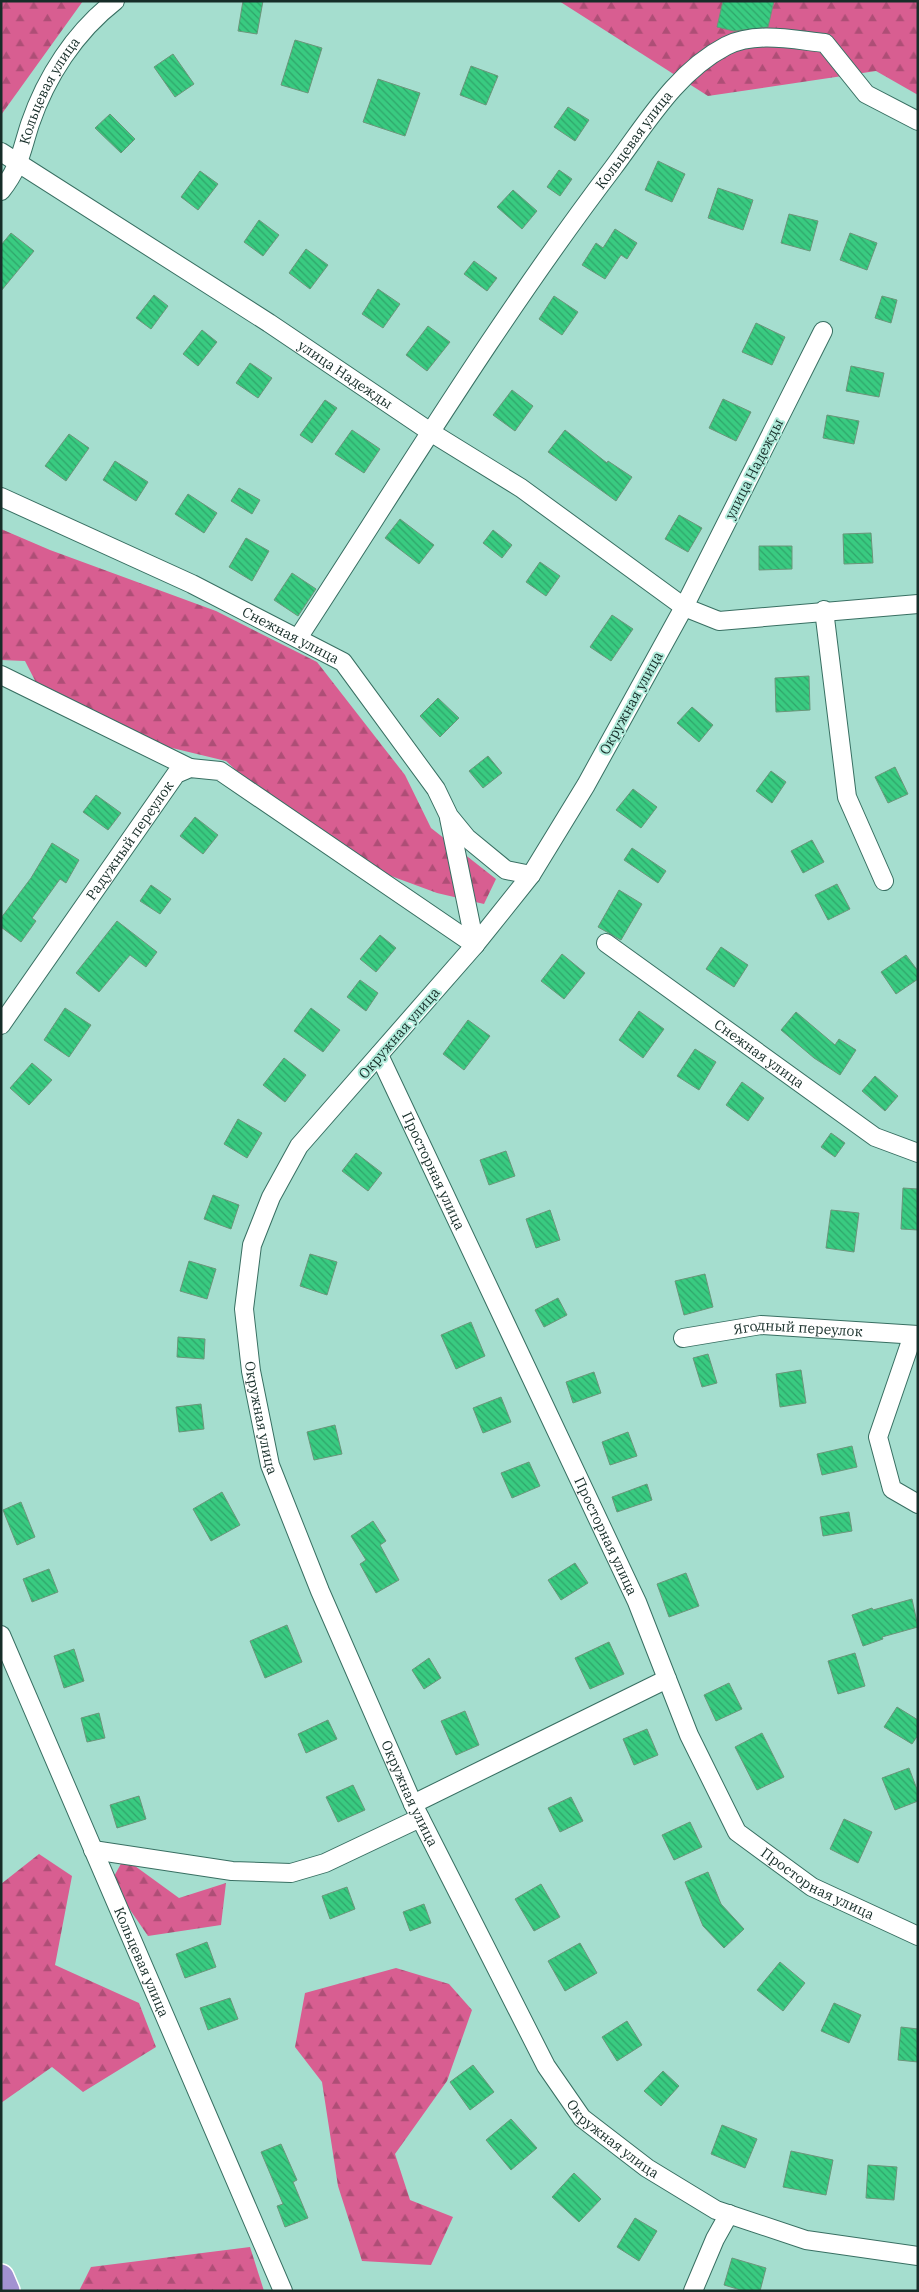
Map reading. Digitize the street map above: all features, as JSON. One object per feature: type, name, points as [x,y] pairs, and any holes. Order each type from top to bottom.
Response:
[{"type":"highway","points":[[1,2277],[7,2291]]},
{"type":"street","name":"Кольцевая улица","points":[[1,191],[20,163],[30,124],[53,73],[79,35],[115,1]]},
{"type":"street","name":"Кольцевая улица","points":[[298,638],[567,228],[673,88],[694,66],[727,45],[760,37],[825,43],[866,94],[918,121]]},
{"type":"street","name":"улица Надежды","points":[[1,152],[269,323],[432,432],[521,488],[684,607],[719,621],[824,610],[918,604]]},
{"type":"street","name":"улица Надежды","points":[[684,607],[823,331]]},
{"type":"street","name":"Снежная улица","points":[[1,497],[192,584],[343,662],[436,789],[448,816],[467,838],[506,870],[531,875]]},
{"type":"street","name":"Окружная улица","points":[[684,607],[586,785],[531,875],[475,945],[299,1146],[271,1197],[252,1245],[244,1309],[251,1371],[270,1465],[320,1591],[416,1811],[546,2066],[582,2118],[647,2168],[716,2210],[806,2240],[918,2256]]},
{"type":"street","points":[[824,610],[847,797],[884,881]]},
{"type":"street","points":[[1,675],[190,768],[220,771],[475,945]]},
{"type":"street","name":"Радужный переулок","points":[[1,1025],[176,774],[190,768]]},
{"type":"street","points":[[448,816],[475,945]]},
{"type":"street","name":"Снежная улица","points":[[606,943],[875,1137],[918,1153]]},
{"type":"street","name":"Просторная улица","points":[[380,1055],[633,1593],[689,1735],[737,1832],[812,1887],[918,1936]]},
{"type":"street","name":"Ягодный переулок","points":[[683,1338],[761,1325],[915,1335],[878,1437],[892,1489],[918,1504]]},
{"type":"street","name":"Кольцевая улица","points":[[1,1634],[283,2291]]},
{"type":"street","points":[[93,1850],[232,1871],[291,1873],[325,1863],[416,1811],[667,1679]]},
{"type":"street","points":[[693,2291],[715,2239],[729,2214]]},
{"type":"green space","points":[[1,1],[83,1],[1,115]]},
{"type":"green space","points":[[559,1],[918,1],[918,95],[876,71],[708,96]]},
{"type":"green space","points":[[1,529],[50,550],[216,611],[317,662],[405,775],[431,828],[496,879],[484,904],[437,893],[391,876],[307,836],[226,761],[139,740],[47,704],[25,661],[1,660]]},
{"type":"green space","points":[[39,1854],[72,1876],[55,1965],[139,2003],[156,2047],[83,2092],[52,2067],[1,2103],[1,1884]]},
{"type":"green space","points":[[124,1858],[179,1898],[226,1883],[221,1925],[148,1936],[111,1882]]},
{"type":"green space","points":[[396,1968],[449,1984],[472,2010],[447,2081],[395,2154],[410,2200],[453,2217],[431,2265],[362,2261],[338,2186],[322,2082],[295,2047],[305,1993]]},
{"type":"green space","points":[[250,2247],[264,2291],[79,2291],[91,2267]]},
{"type":"building","points":[[243,1],[263,1],[257,34],[238,31]]},
{"type":"building","points":[[723,1],[774,1],[768,27],[734,31],[717,27]]},
{"type":"building","points":[[295,40],[322,48],[308,93],[281,85]]},
{"type":"building","points":[[173,54],[194,84],[175,97],[154,67]]},
{"type":"building","points":[[471,66],[498,76],[486,105],[460,95]]},
{"type":"building","points":[[378,79],[420,93],[405,136],[363,122]]},
{"type":"building","points":[[568,107],[589,120],[575,141],[554,127]]},
{"type":"building","points":[[110,114],[135,139],[121,153],[95,128]]},
{"type":"building","points":[[658,161],[685,174],[672,202],[645,190]]},
{"type":"building","points":[[559,170],[572,179],[560,196],[547,187]]},
{"type":"building","points":[[200,171],[218,184],[198,210],[181,197]]},
{"type":"building","points":[[718,188],[753,200],[743,230],[708,218]]},
{"type":"building","points":[[513,190],[537,211],[522,229],[497,207]]},
{"type":"building","points":[[789,214],[818,221],[810,251],[781,243]]},
{"type":"building","points":[[259,220],[279,235],[263,256],[244,242]]},
{"type":"building","points":[[615,229],[637,243],[627,259],[621,255],[605,279],[582,265],[596,243],[603,248]]},
{"type":"building","points":[[11,233],[34,251],[1,291],[1,245]]},
{"type":"building","points":[[850,233],[877,243],[867,270],[840,260]]},
{"type":"building","points":[[306,249],[328,265],[310,289],[289,273]]},
{"type":"building","points":[[474,261],[497,278],[487,291],[464,274]]},
{"type":"building","points":[[378,289],[400,304],[383,328],[362,314]]},
{"type":"building","points":[[154,295],[168,306],[151,329],[136,318]]},
{"type":"building","points":[[554,296],[578,312],[562,335],[539,319]]},
{"type":"building","points":[[882,296],[897,300],[891,323],[875,318]]},
{"type":"building","points":[[756,323],[785,337],[772,365],[742,352]]},
{"type":"building","points":[[428,326],[450,342],[427,371],[406,355]]},
{"type":"building","points":[[202,330],[217,342],[198,366],[183,354]]},
{"type":"building","points":[[250,363],[272,378],[258,398],[236,383]]},
{"type":"building","points":[[851,366],[884,373],[879,397],[846,391]]},
{"type":"building","points":[[512,390],[533,406],[515,431],[493,415]]},
{"type":"building","points":[[723,399],[751,412],[736,441],[709,428]]},
{"type":"building","points":[[325,400],[337,408],[312,443],[300,435]]},
{"type":"building","points":[[827,415],[859,421],[854,444],[823,438]]},
{"type":"building","points":[[352,430],[380,449],[364,473],[335,454]]},
{"type":"building","points":[[565,430],[607,463],[608,461],[632,477],[616,501],[548,452]]},
{"type":"building","points":[[69,434],[89,448],[66,481],[45,466]]},
{"type":"building","points":[[115,461],[148,482],[136,501],[103,480]]},
{"type":"building","points":[[239,488],[260,500],[252,514],[231,501]]},
{"type":"building","points":[[188,494],[217,513],[204,533],[175,514]]},
{"type":"building","points":[[679,515],[702,528],[688,552],[665,539]]},
{"type":"building","points":[[400,519],[434,545],[419,564],[385,538]]},
{"type":"building","points":[[493,530],[512,545],[502,558],[483,543]]},
{"type":"building","points":[[871,533],[873,563],[844,564],[843,534]]},
{"type":"building","points":[[246,538],[269,551],[252,581],[229,567]]},
{"type":"building","points":[[759,546],[792,546],[792,569],[759,570]]},
{"type":"building","points":[[540,562],[560,576],[546,596],[526,582]]},
{"type":"building","points":[[292,573],[316,589],[298,616],[274,600]]},
{"type":"building","points":[[612,615],[633,629],[611,661],[590,647]]},
{"type":"building","points":[[809,676],[810,710],[776,712],[775,678]]},
{"type":"building","points":[[438,698],[459,718],[440,737],[420,716]]},
{"type":"building","points":[[692,707],[713,725],[699,742],[677,723]]},
{"type":"building","points":[[488,756],[502,773],[483,788],[469,771]]},
{"type":"building","points":[[895,767],[908,794],[888,803],[875,777]]},
{"type":"building","points":[[771,771],[786,782],[772,803],[756,791]]},
{"type":"building","points":[[633,789],[657,807],[641,828],[616,810]]},
{"type":"building","points":[[96,795],[121,813],[108,830],[83,812]]},
{"type":"building","points":[[195,817],[218,835],[203,854],[180,836]]},
{"type":"building","points":[[812,840],[824,862],[803,873],[791,851]]},
{"type":"building","points":[[52,843],[79,860],[66,883],[60,879],[32,918],[36,921],[21,942],[1,927],[1,918],[31,878]]},
{"type":"building","points":[[632,848],[666,871],[658,883],[624,860]]},
{"type":"building","points":[[837,884],[850,909],[828,920],[815,895]]},
{"type":"building","points":[[151,885],[171,899],[160,914],[140,901]]},
{"type":"building","points":[[619,890],[642,904],[621,940],[598,927]]},
{"type":"building","points":[[117,921],[157,952],[146,967],[130,955],[99,992],[76,973]]},
{"type":"building","points":[[380,935],[396,948],[376,972],[360,959]]},
{"type":"building","points":[[721,947],[748,965],[734,987],[706,969]]},
{"type":"building","points":[[562,954],[585,973],[564,999],[541,981]]},
{"type":"building","points":[[906,955],[918,971],[918,979],[896,994],[881,972]]},
{"type":"building","points":[[360,980],[378,993],[366,1011],[347,997]]},
{"type":"building","points":[[65,1008],[91,1025],[69,1057],[44,1040]]},
{"type":"building","points":[[311,1008],[340,1030],[323,1052],[294,1031]]},
{"type":"building","points":[[639,1011],[664,1029],[643,1058],[619,1040]]},
{"type":"building","points":[[796,1012],[835,1045],[839,1039],[856,1050],[840,1075],[814,1058],[781,1030]]},
{"type":"building","points":[[468,1020],[490,1036],[464,1070],[443,1054]]},
{"type":"building","points":[[695,1049],[716,1062],[699,1090],[677,1076]]},
{"type":"building","points":[[284,1058],[306,1075],[285,1102],[263,1085]]},
{"type":"building","points":[[32,1063],[52,1080],[29,1105],[10,1088]]},
{"type":"building","points":[[875,1076],[898,1096],[885,1111],[862,1091]]},
{"type":"building","points":[[742,1082],[764,1098],[748,1121],[726,1105]]},
{"type":"building","points":[[238,1119],[262,1133],[247,1158],[224,1144]]},
{"type":"building","points":[[831,1133],[845,1143],[835,1157],[821,1147]]},
{"type":"building","points":[[506,1151],[515,1176],[489,1185],[480,1160]]},
{"type":"building","points":[[356,1153],[382,1173],[368,1191],[342,1171]]},
{"type":"building","points":[[903,1188],[918,1189],[918,1230],[901,1229]]},
{"type":"building","points":[[213,1195],[239,1205],[231,1229],[204,1219]]},
{"type":"building","points":[[550,1210],[560,1240],[536,1248],[526,1219]]},
{"type":"building","points":[[831,1210],[859,1213],[854,1252],[826,1248]]},
{"type":"building","points":[[310,1254],[337,1262],[327,1295],[300,1286]]},
{"type":"building","points":[[189,1261],[216,1269],[207,1299],[180,1291]]},
{"type":"building","points":[[705,1274],[713,1307],[684,1315],[675,1281]]},
{"type":"building","points":[[558,1298],[567,1315],[544,1327],[535,1310]]},
{"type":"building","points":[[471,1322],[485,1356],[456,1369],[441,1335]]},
{"type":"building","points":[[178,1337],[205,1339],[204,1359],[177,1357]]},
{"type":"building","points":[[708,1354],[717,1383],[702,1387],[693,1358]]},
{"type":"building","points":[[801,1370],[806,1403],[780,1407],[776,1374]]},
{"type":"building","points":[[594,1372],[601,1393],[573,1403],[566,1382]]},
{"type":"building","points":[[501,1397],[511,1422],[483,1433],[473,1408]]},
{"type":"building","points":[[201,1404],[204,1429],[179,1432],[176,1407]]},
{"type":"building","points":[[335,1425],[342,1454],[314,1460],[307,1432]]},
{"type":"building","points":[[628,1432],[637,1456],[610,1465],[602,1442]]},
{"type":"building","points":[[852,1446],[857,1467],[822,1475],[817,1454]]},
{"type":"building","points":[[529,1462],[540,1486],[512,1498],[501,1473]]},
{"type":"building","points":[[647,1484],[652,1500],[617,1512],[612,1497]]},
{"type":"building","points":[[222,1492],[240,1525],[211,1541],[193,1509]]},
{"type":"building","points":[[21,1502],[35,1537],[17,1545],[3,1510]]},
{"type":"building","points":[[849,1512],[852,1531],[823,1536],[820,1517]]},
{"type":"building","points":[[373,1521],[386,1541],[380,1545],[399,1580],[376,1593],[360,1564],[366,1560],[351,1536]]},
{"type":"building","points":[[575,1563],[588,1583],[561,1600],[548,1580]]},
{"type":"building","points":[[49,1569],[58,1592],[32,1602],[23,1579]]},
{"type":"building","points":[[686,1573],[699,1606],[669,1617],[657,1584]]},
{"type":"building","points":[[912,1599],[918,1627],[882,1637],[883,1639],[863,1646],[852,1615],[872,1608],[873,1610]]},
{"type":"building","points":[[287,1625],[302,1662],[265,1678],[250,1641]]},
{"type":"building","points":[[609,1642],[624,1674],[590,1689],[575,1658]]},
{"type":"building","points":[[74,1649],[84,1681],[64,1688],[54,1656]]},
{"type":"building","points":[[855,1653],[865,1686],[838,1694],[828,1661]]},
{"type":"building","points":[[429,1658],[441,1678],[424,1689],[412,1670]]},
{"type":"building","points":[[729,1683],[742,1709],[716,1721],[704,1695]]},
{"type":"building","points":[[897,1707],[918,1720],[918,1735],[912,1744],[884,1727]]},
{"type":"building","points":[[465,1711],[479,1745],[456,1755],[441,1721]]},
{"type":"building","points":[[99,1713],[105,1738],[87,1742],[81,1718]]},
{"type":"building","points":[[328,1720],[337,1739],[306,1753],[298,1734]]},
{"type":"building","points":[[647,1729],[658,1755],[634,1765],[623,1739]]},
{"type":"building","points":[[762,1733],[784,1777],[757,1790],[735,1747]]},
{"type":"building","points":[[909,1768],[918,1792],[918,1801],[895,1810],[882,1778]]},
{"type":"building","points":[[353,1785],[365,1810],[338,1822],[326,1797]]},
{"type":"building","points":[[139,1796],[146,1819],[117,1828],[110,1805]]},
{"type":"building","points":[[571,1797],[583,1821],[560,1832],[548,1808]]},
{"type":"building","points":[[844,1819],[872,1832],[858,1863],[830,1849]]},
{"type":"building","points":[[690,1822],[702,1847],[674,1860],[662,1835]]},
{"type":"building","points":[[708,1872],[721,1904],[744,1929],[724,1948],[703,1926],[685,1882]]},
{"type":"building","points":[[541,1884],[560,1917],[534,1931],[515,1899]]},
{"type":"building","points":[[347,1887],[355,1909],[330,1919],[322,1896]]},
{"type":"building","points":[[424,1904],[431,1923],[410,1931],[403,1912]]},
{"type":"building","points":[[207,1942],[216,1967],[185,1978],[176,1954]]},
{"type":"building","points":[[580,1943],[597,1973],[565,1991],[548,1961]]},
{"type":"building","points":[[780,1962],[805,1983],[783,2011],[757,1990]]},
{"type":"building","points":[[230,1998],[238,2019],[208,2030],[200,2008]]},
{"type":"building","points":[[834,2003],[861,2015],[849,2043],[821,2031]]},
{"type":"building","points":[[627,2021],[642,2045],[617,2061],[602,2037]]},
{"type":"building","points":[[901,2027],[918,2029],[918,2062],[898,2060]]},
{"type":"building","points":[[473,2065],[494,2092],[470,2110],[450,2082]]},
{"type":"building","points":[[663,2071],[679,2086],[661,2106],[644,2091]]},
{"type":"building","points":[[511,2119],[537,2148],[511,2170],[486,2140]]},
{"type":"building","points":[[722,2125],[757,2139],[745,2168],[711,2154]]},
{"type":"building","points":[[281,2144],[297,2180],[293,2182],[308,2218],[285,2227],[277,2206],[283,2204],[261,2152]]},
{"type":"building","points":[[791,2151],[833,2160],[826,2195],[783,2187]]},
{"type":"building","points":[[868,2165],[897,2167],[894,2200],[866,2198]]},
{"type":"building","points":[[574,2173],[601,2199],[579,2222],[552,2197]]},
{"type":"building","points":[[635,2218],[657,2231],[639,2261],[617,2247]]},
{"type":"building","points":[[732,2258],[766,2268],[760,2291],[744,2291],[724,2285]]}]
